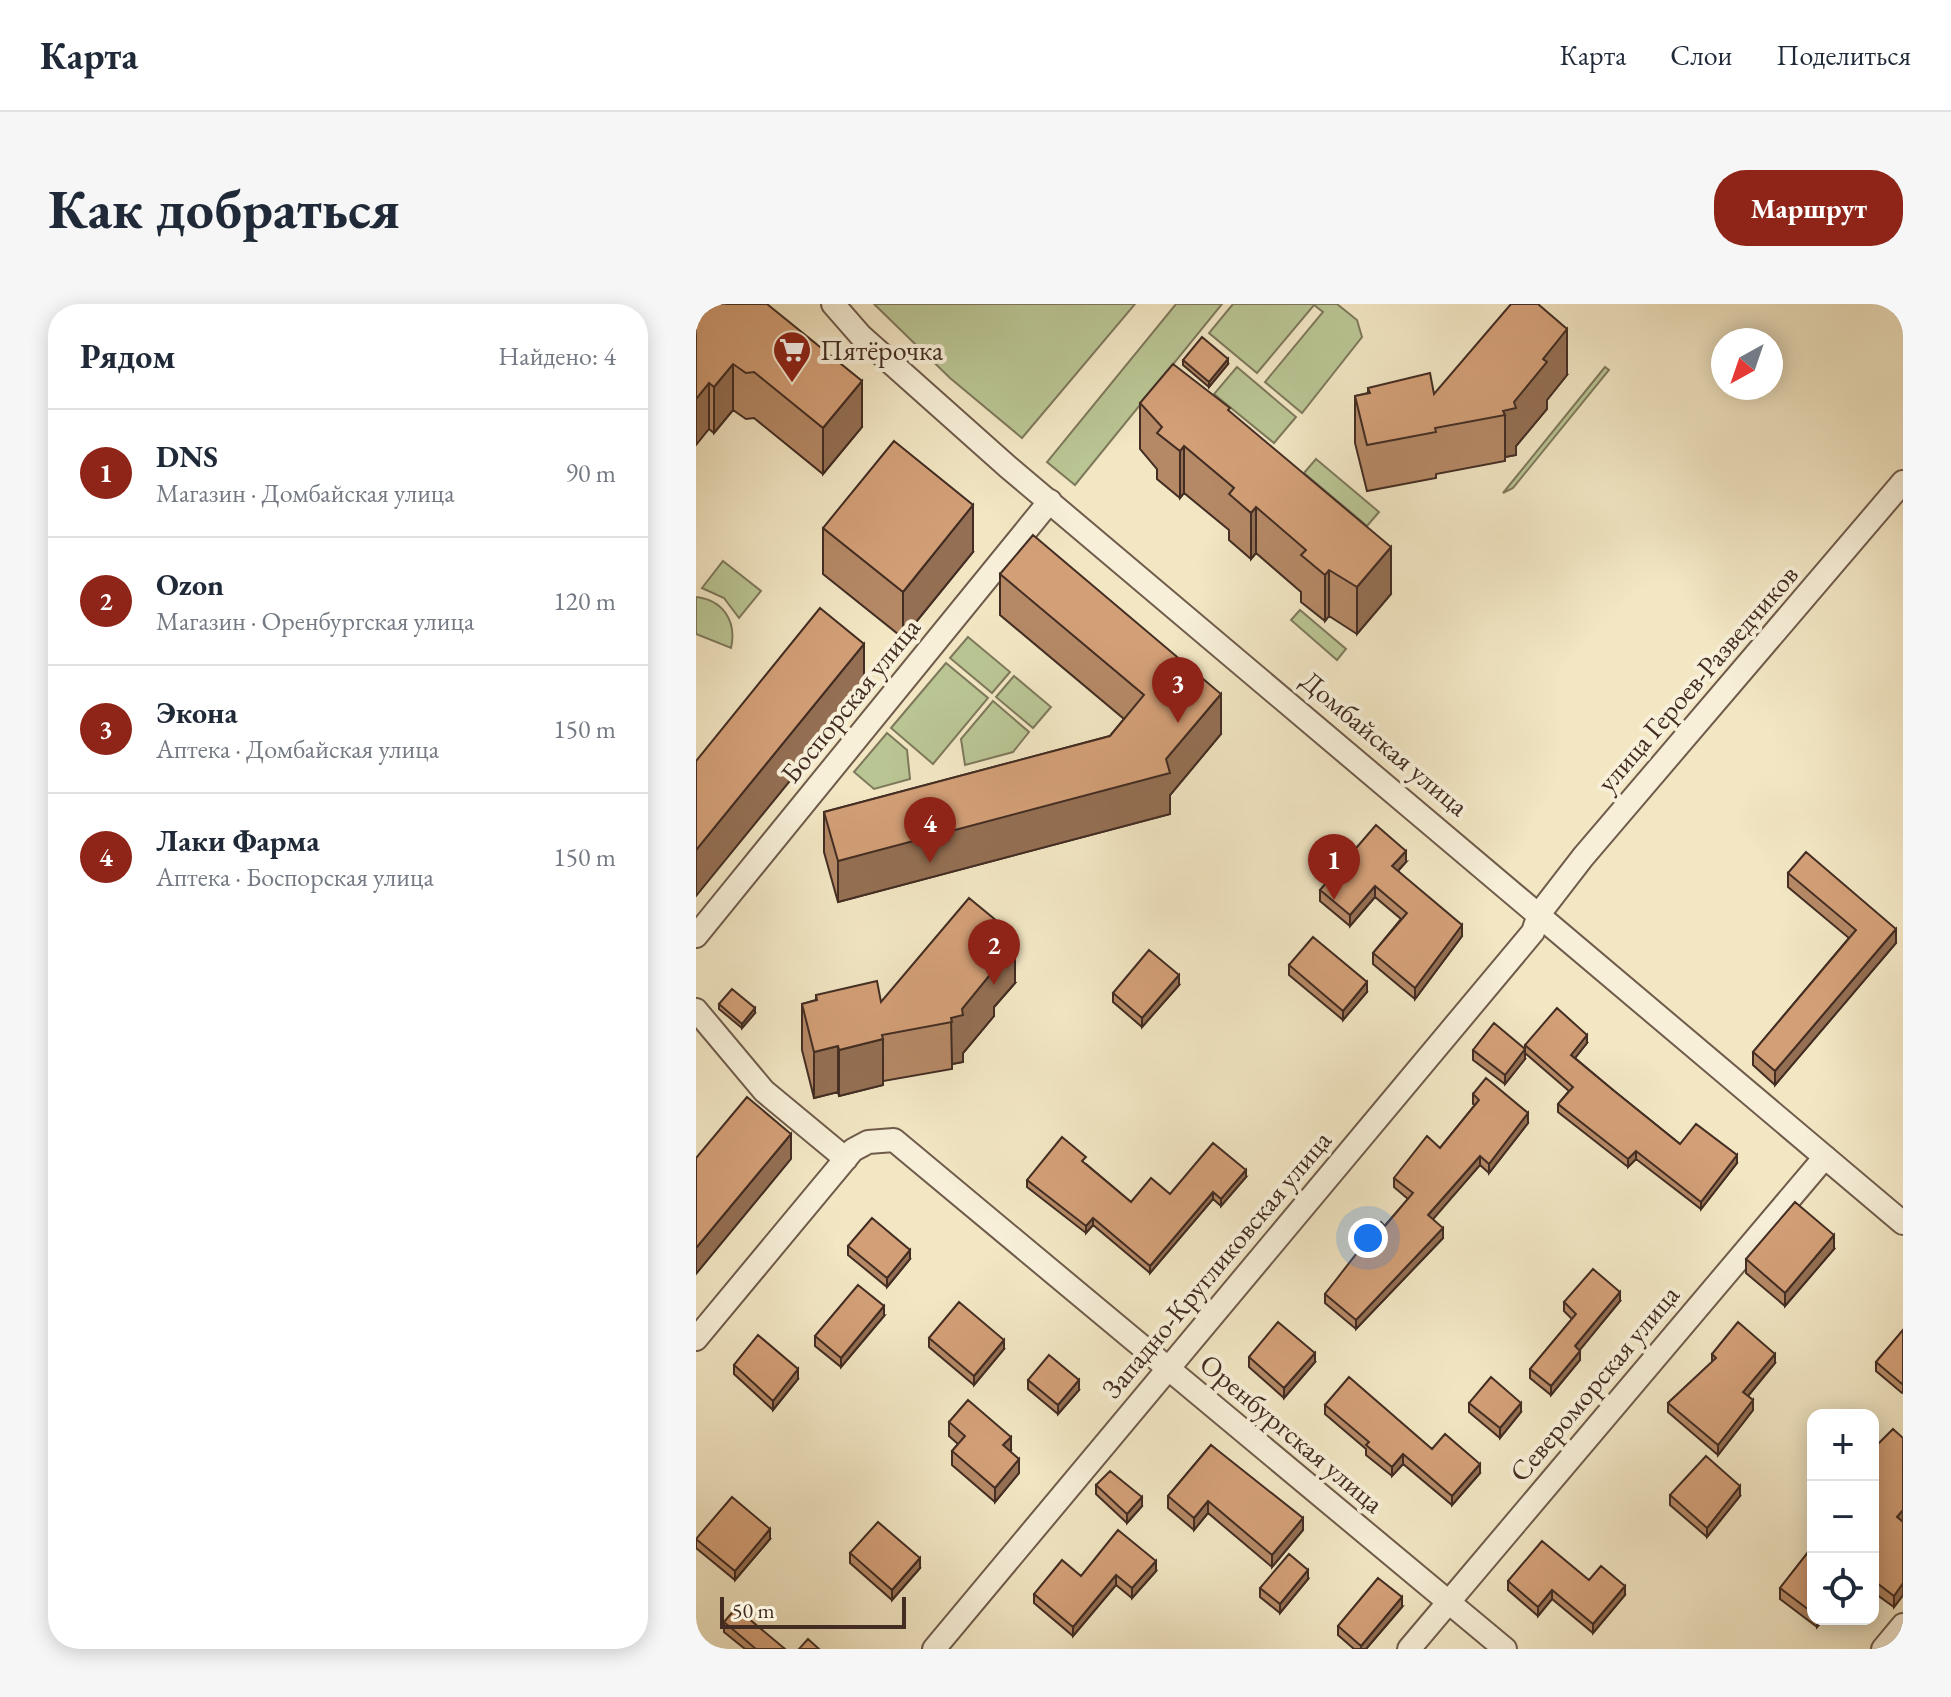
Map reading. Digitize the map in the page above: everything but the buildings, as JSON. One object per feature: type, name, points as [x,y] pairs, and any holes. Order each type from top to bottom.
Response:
[{"type":"street","name":"Домбайская улица","points":[[833,304],[861,336],[1050,501],[1903,1223]]},
{"type":"street","name":"улица Героев-Разведчиков","points":[[1539,914],[1903,482]]},
{"type":"street","name":"Боспорская улица","points":[[696,936],[1050,501]]},
{"type":"street","name":"Западно-Кругликовская улица","points":[[934,1649],[1533,932],[1539,914]]},
{"type":"street","points":[[696,1010],[764,1091],[846,1159],[696,1339]]},
{"type":"street","name":"Оренбургская улица","points":[[846,1159],[861,1144],[894,1140],[1505,1649]]},
{"type":"street","name":"Североморская улица","points":[[1409,1649],[1825,1157]]},
{"type":"street","points":[[1883,1649],[1903,1625]]},
{"type":"green space","points":[[874,304],[1135,304],[1022,438],[950,378]]},
{"type":"green space","points":[[1176,304],[1222,304],[1075,485],[1047,462]]},
{"type":"green space","points":[[1233,304],[1337,304],[1357,320],[1362,337],[1302,413],[1265,382],[1323,312],[1314,305],[1257,373],[1209,333]]},
{"type":"green space","points":[[1237,367],[1296,417],[1274,443],[1214,394]]},
{"type":"green space","points":[[1605,367],[1609,370],[1513,488],[1503,493]]},
{"type":"green space","points":[[1316,459],[1379,512],[1367,526],[1304,473]]},
{"type":"green space","points":[[723,561],[761,591],[739,618],[724,598],[702,588]]},
{"type":"green space","points":[[696,597],[714,602],[726,614],[732,629],[731,648],[696,634]]},
{"type":"green space","points":[[1300,610],[1346,649],[1337,660],[1291,620]]},
{"type":"green space","points":[[968,637],[1010,672],[992,693],[950,658]]},
{"type":"green space","points":[[946,663],[988,698],[933,764],[891,728]]},
{"type":"green space","points":[[1014,676],[1051,707],[1033,728],[996,697]]},
{"type":"green space","points":[[993,701],[1029,732],[1013,752],[965,765],[961,739]]},
{"type":"green space","points":[[887,733],[907,750],[910,779],[874,789],[854,772]]},
{"type":"place","name":"Пятёрочка","points":[[792,384]]},
{"type":"place","name":"Экона","points":[[1178,723]]},
{"type":"place","name":"Лаки Фарма","points":[[930,863]]},
{"type":"place","name":"DNS","points":[[1334,900]]},
{"type":"place","name":"Ozon","points":[[994,985]]}]
